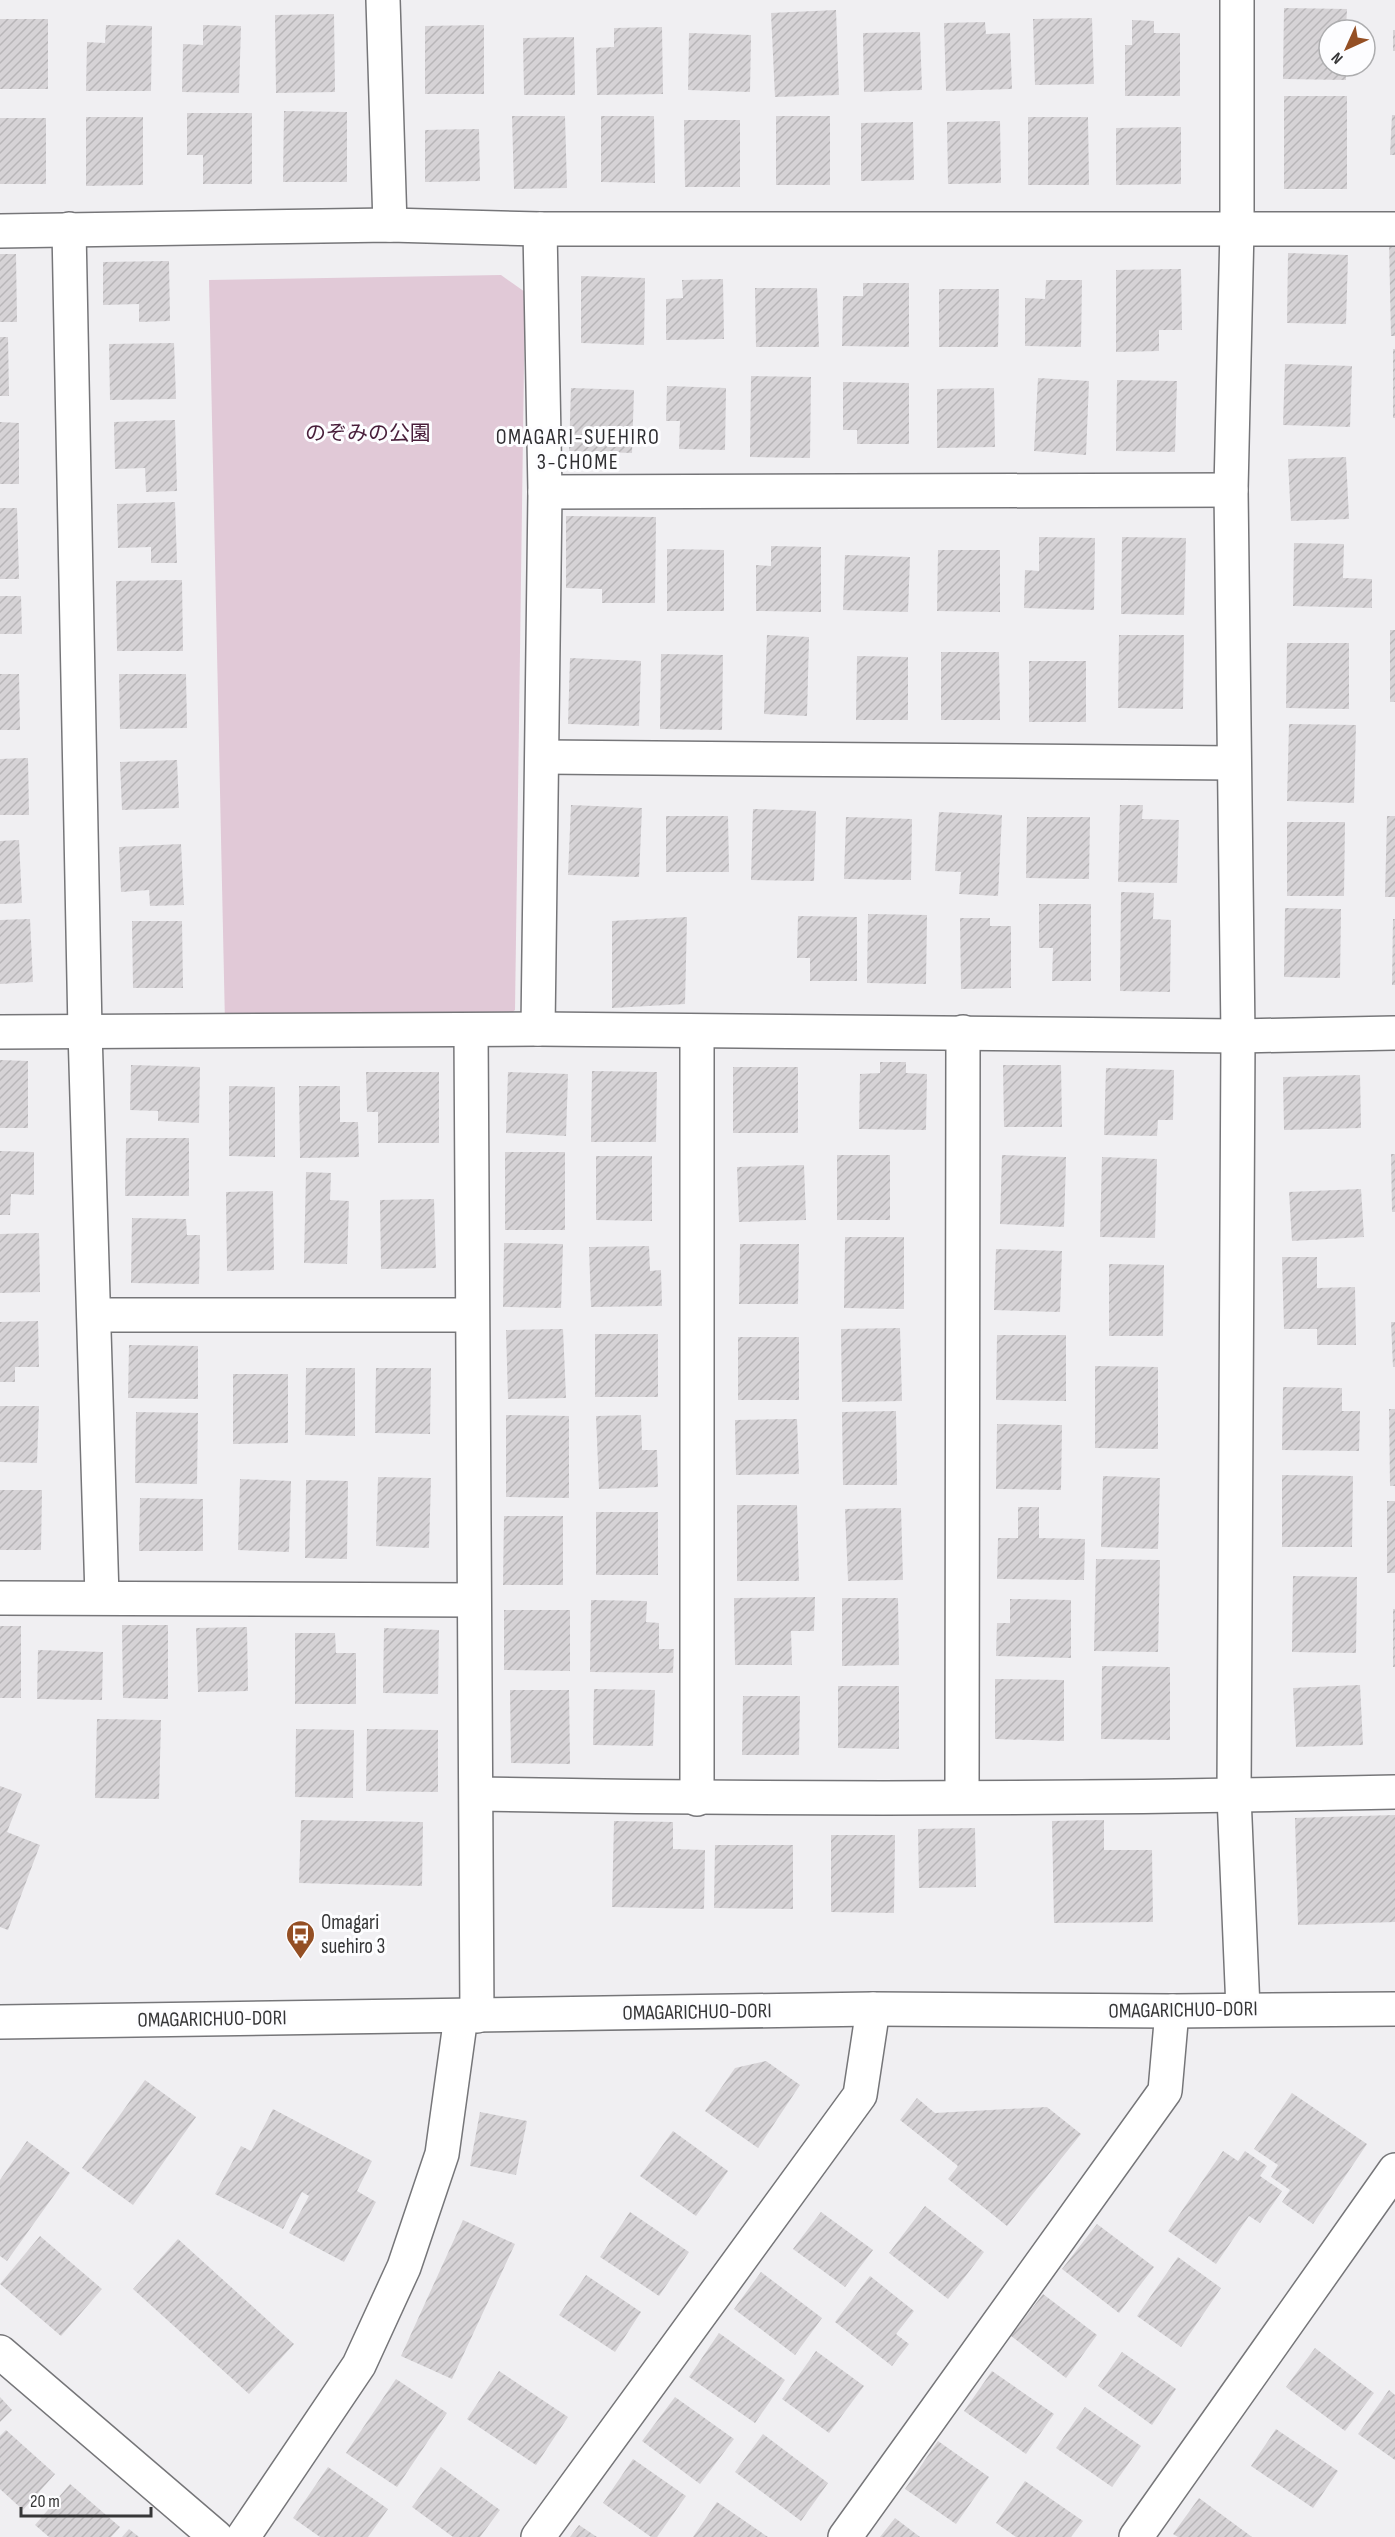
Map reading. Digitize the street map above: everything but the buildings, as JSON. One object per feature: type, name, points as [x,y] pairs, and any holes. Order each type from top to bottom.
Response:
[{"type":"street","points":[[383,0],[390,225]]},
{"type":"street","points":[[1237,0],[1237,228],[1231,490],[1238,1036],[1234,1796],[1243,2009]]},
{"type":"street","points":[[0,231],[390,225],[540,229],[1395,229]]},
{"type":"street","points":[[538,1029],[544,758],[545,492],[540,229]]},
{"type":"street","points":[[69,230],[85,1031],[102,1597]]},
{"type":"street","points":[[545,492],[1231,490]]},
{"type":"street","points":[[544,758],[1233,764]]},
{"type":"street","points":[[0,1032],[538,1029],[1238,1036],[1395,1033]]},
{"type":"street","points":[[243,2537],[359,2365],[404,2267],[442,2154],[469,2016],[477,1794],[473,1600],[471,1031]]},
{"type":"street","points":[[697,1032],[697,1798]]},
{"type":"street","points":[[962,1797],[963,1032]]},
{"type":"street","points":[[94,1315],[472,1315]]},
{"type":"street","points":[[0,1598],[473,1600]]},
{"type":"street","points":[[477,1794],[697,1798],[1234,1796],[1395,1792]]},
{"type":"street","points":[[538,2537],[860,2094],[873,2009]]},
{"type":"street","name":"OMAGARICHUO-DORI","points":[[0,2022],[873,2009],[1172,2011],[1395,2009]]},
{"type":"street","points":[[845,2537],[1165,2091],[1172,2011]]},
{"type":"street","points":[[1136,2537],[1395,2170]]},
{"type":"street","points":[[0,2352],[216,2537]]},
{"type":"green space","name":"のぞみの公園","points":[[501,275],[525,292],[515,1010],[499,1024],[225,1024],[209,280]]},
{"type":"place","name":"Omagari suehiro 3","points":[[300,1960]]},
{"type":"district","name":"OMAGARI-SUEHIRO 3-CHOME","points":[[578,450]]}]
